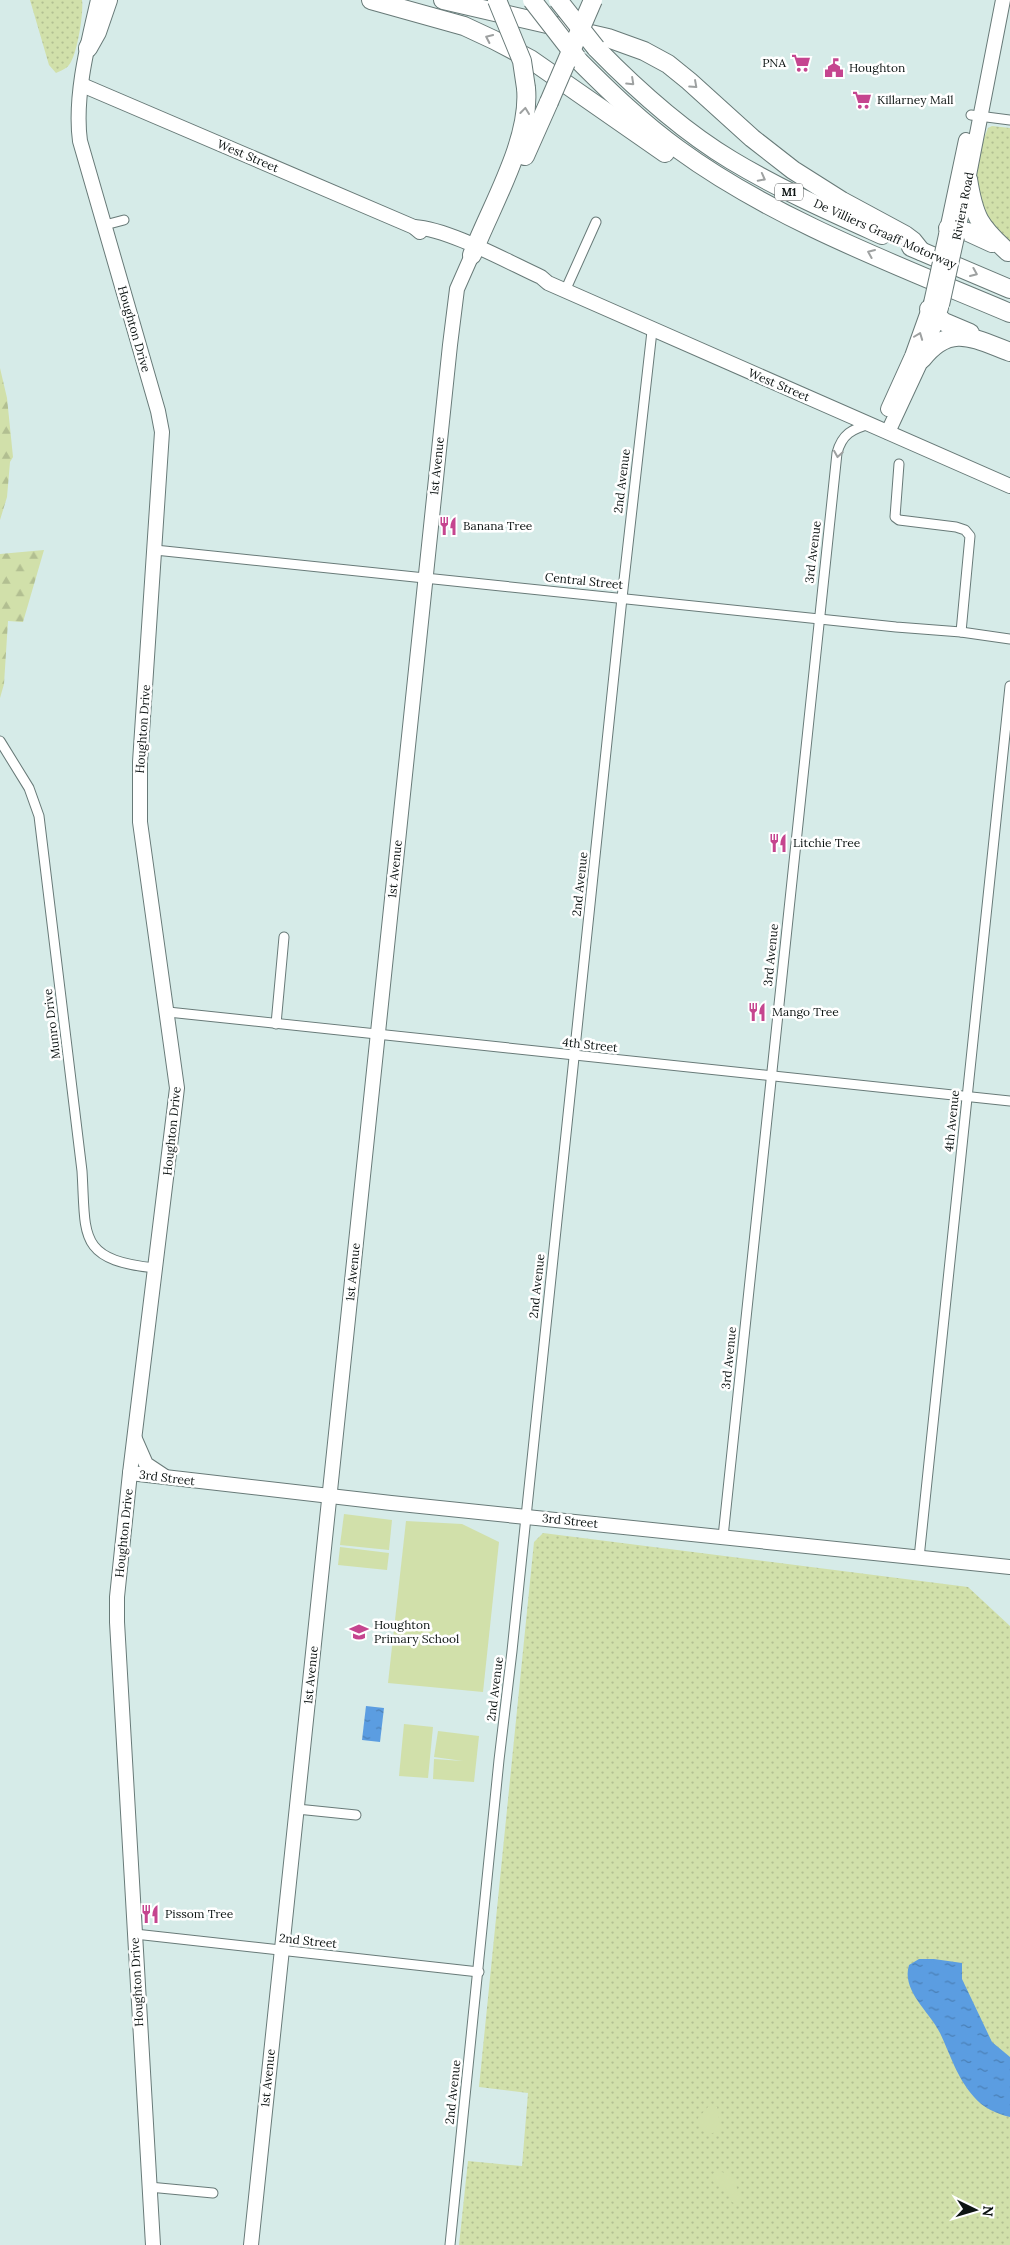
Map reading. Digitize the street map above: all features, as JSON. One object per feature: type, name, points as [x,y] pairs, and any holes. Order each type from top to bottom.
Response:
[{"type":"highway","points":[[88,48],[97,32],[108,0]]},
{"type":"highway","points":[[370,0],[456,24],[494,40],[530,59],[671,156],[695,167],[709,170]]},
{"type":"highway","points":[[443,0],[608,38],[652,55],[689,80],[752,138],[793,170],[842,201],[905,235],[921,251]]},
{"type":"highway","points":[[477,252],[522,131],[527,98],[522,61],[497,0]]},
{"type":"highway","name":"M1","points":[[532,0],[579,61],[620,102],[658,134],[709,170],[761,201],[806,224],[1010,313]]},
{"type":"highway","name":"De Villiers Graaff Motorway","points":[[558,0],[596,48],[625,78],[667,115],[730,159],[790,192],[1010,289]]},
{"type":"highway","points":[[477,252],[549,102],[593,0]]},
{"type":"highway","points":[[968,179],[971,201],[978,221],[1009,252]]},
{"type":"highway","points":[[953,232],[975,235],[1009,252]]},
{"type":"highway","points":[[935,308],[949,325],[1010,347]]},
{"type":"highway","points":[[922,359],[940,340],[954,336],[977,340],[1010,352]]},
{"type":"main road","points":[[89,0],[92,26]]},
{"type":"main road","name":"Houghton Drive","points":[[98,0],[82,85],[79,110],[80,141],[161,426],[162,444],[140,762],[140,814],[177,1088],[130,1473],[116,1622],[153,2245]]},
{"type":"main road","name":"Riviera Road","points":[[953,232],[994,0]]},
{"type":"main road","name":"Riviera Road","points":[[879,428],[922,359],[968,179],[975,116],[1003,0]]},
{"type":"main road","name":"West Street","points":[[82,85],[414,227],[425,236],[477,252],[541,277],[548,283],[652,331],[1010,486]]},
{"type":"main road","name":"1st Avenue","points":[[251,2245],[457,299],[464,292],[477,252]]},
{"type":"main road","name":"Riviera Road","points":[[879,428],[935,308]]},
{"type":"main road","points":[[135,1437],[146,1464],[169,1478]]},
{"type":"main road","name":"3rd Street","points":[[130,1473],[330,1496],[1010,1567]]},
{"type":"street","points":[[975,116],[1010,120]]},
{"type":"street","points":[[105,225],[124,220]]},
{"type":"street","points":[[565,291],[596,222]]},
{"type":"street","name":"2nd Avenue","points":[[450,2245],[499,1760],[652,331]]},
{"type":"street","name":"3rd Avenue","points":[[723,1537],[812,704],[818,619],[840,444],[849,432],[879,428]]},
{"type":"street","points":[[899,464],[895,517],[899,520],[956,527],[965,530],[970,536],[961,632]]},
{"type":"street","name":"Central Street","points":[[155,550],[818,619],[961,632],[1010,639]]},
{"type":"street","name":"4th Avenue","points":[[919,1558],[1010,686]]},
{"type":"street","name":"Munro Drive","points":[[0,741],[21,773],[39,816],[82,1171],[86,1230],[91,1243],[110,1258],[130,1265],[155,1268]]},
{"type":"street","points":[[276,1024],[284,937]]},
{"type":"street","name":"4th Street","points":[[168,1012],[378,1036],[1010,1101]]},
{"type":"street","points":[[297,1809],[356,1815]]},
{"type":"street","name":"2nd Street","points":[[135,1934],[479,1972]]},
{"type":"street","points":[[149,2187],[213,2193]]},
{"type":"green space","points":[[30,0],[82,0],[81,23],[75,53],[68,66],[56,73],[49,65]]},
{"type":"green space","points":[[992,126],[1010,128],[1010,247],[987,228],[974,188],[981,146],[988,128]]},
{"type":"green space","points":[[0,368],[7,398],[13,457],[10,462],[7,497],[0,520]]},
{"type":"green space","points":[[44,550],[23,622],[8,621],[4,684],[0,698],[0,554]]},
{"type":"green space","points":[[344,1514],[392,1520],[389,1550],[340,1545]]},
{"type":"green space","points":[[406,1521],[462,1524],[499,1542],[483,1692],[388,1683]]},
{"type":"green space","points":[[543,1533],[968,1587],[1010,1626],[1010,2245],[459,2245],[468,2161],[522,2166],[528,2093],[479,2087],[534,1542]]},
{"type":"green space","points":[[340,1547],[389,1553],[387,1570],[338,1565]]},
{"type":"green space","points":[[404,1724],[433,1727],[428,1778],[399,1776]]},
{"type":"green space","points":[[438,1731],[479,1736],[474,1782],[433,1779],[434,1759],[463,1761],[434,1757]]},
{"type":"green space","points":[[709,2106],[717,2107],[721,2130],[705,2133],[699,2126],[698,2118]]},
{"type":"green space","points":[[722,2172],[733,2177],[741,2200],[736,2204],[732,2202],[725,2187],[714,2183],[710,2176],[714,2173]]},
{"type":"water","points":[[366,1706],[384,1708],[380,1742],[362,1740]]},
{"type":"water","points":[[919,1959],[962,1963],[962,1979],[992,2042],[1010,2057],[1010,2117],[995,2112],[981,2104],[968,2089],[954,2066],[940,2033],[909,1984],[909,1965]]},
{"type":"place","name":"PNA","points":[[801,63]]},
{"type":"place","name":"Houghton","points":[[834,68]]},
{"type":"place","name":"Killarney Mall","points":[[862,100]]},
{"type":"place","name":"Banana Tree","points":[[448,526]]},
{"type":"place","name":"Litchie Tree","points":[[778,843]]},
{"type":"place","name":"Mango Tree","points":[[757,1012]]},
{"type":"place","name":"Houghton Primary School","points":[[359,1632]]},
{"type":"place","name":"Pissom Tree","points":[[150,1914]]}]
